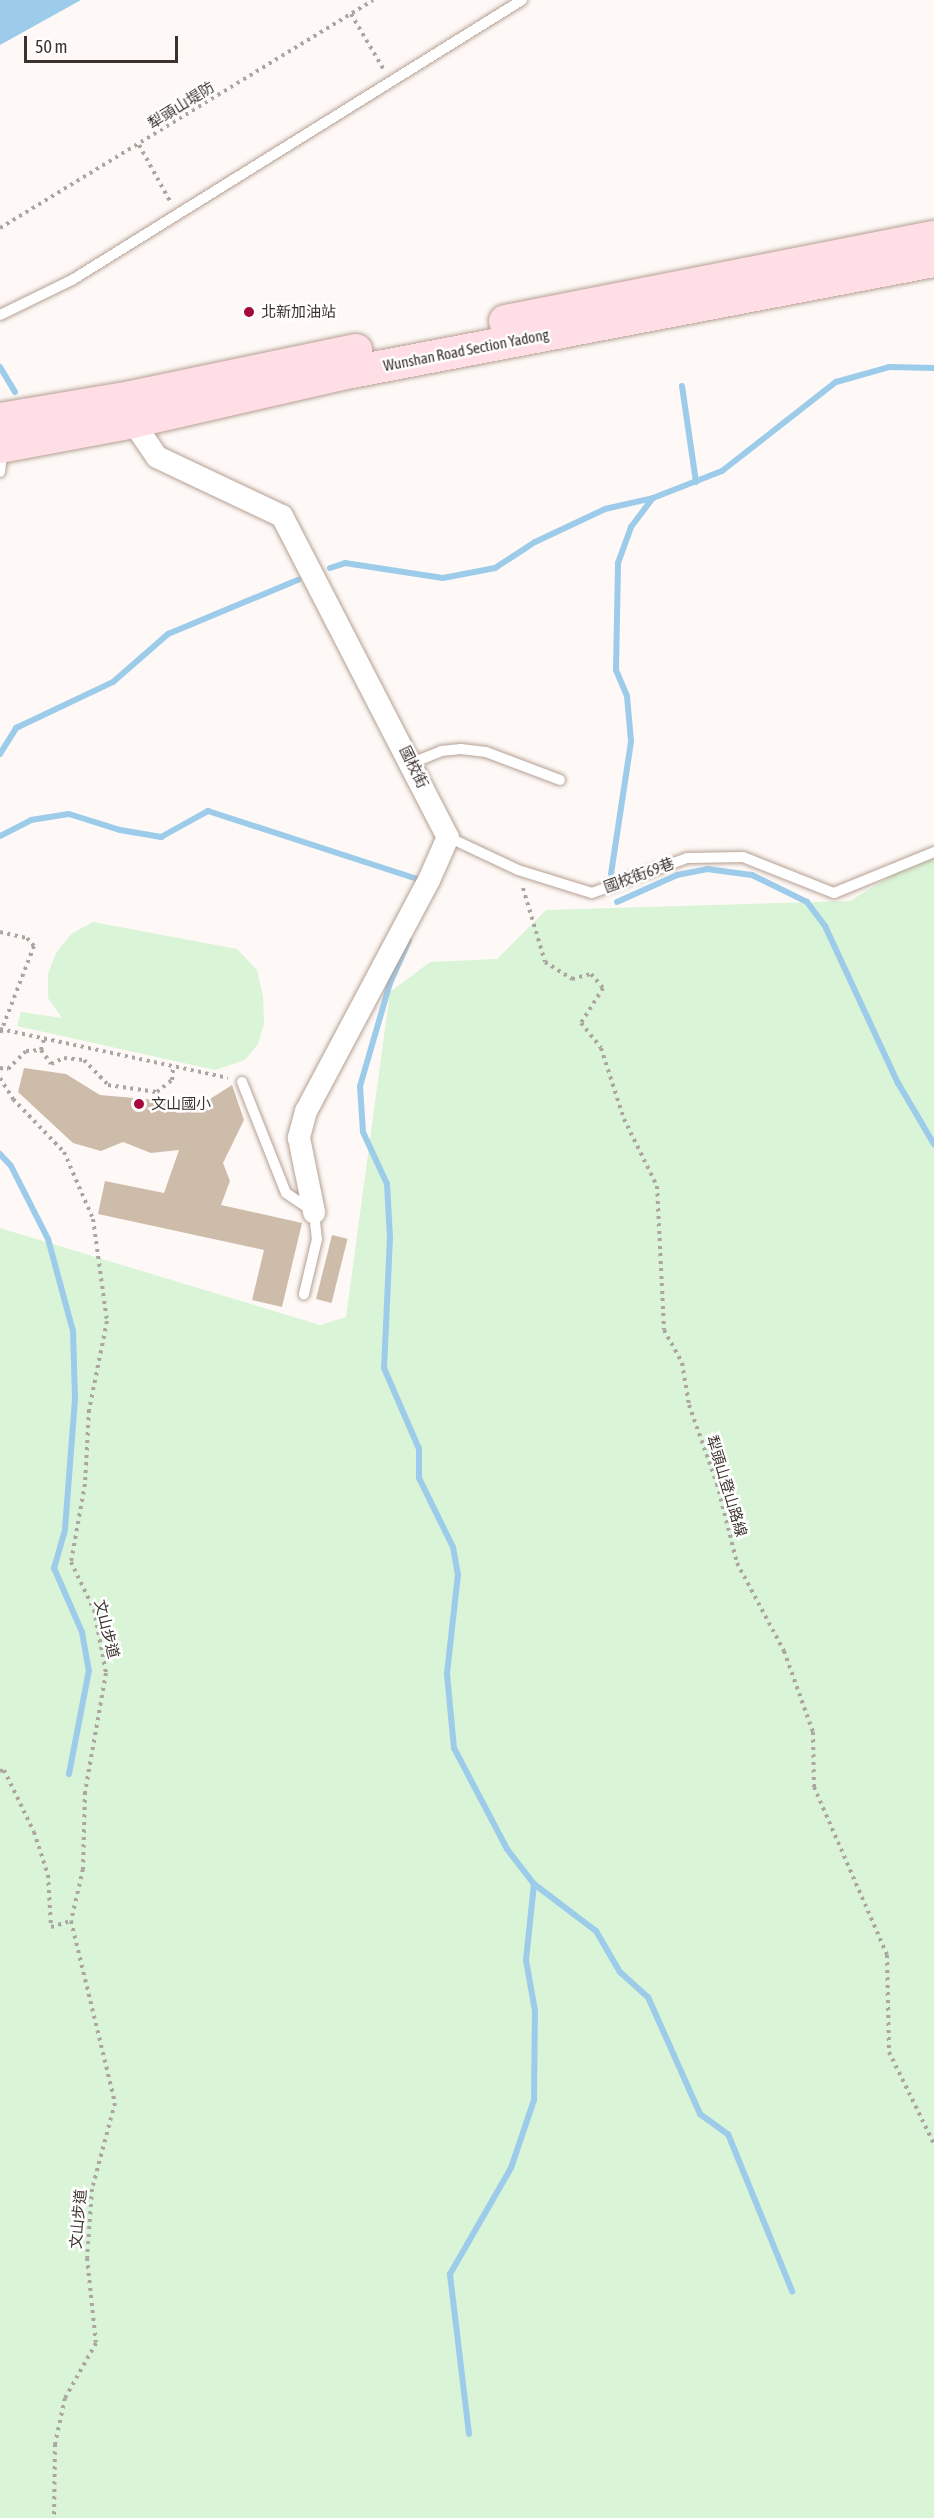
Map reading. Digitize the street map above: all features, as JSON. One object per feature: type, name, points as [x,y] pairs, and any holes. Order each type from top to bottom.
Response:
[{"type":"main road","name":"Wunshan Road Section Yadong","points":[[1,443],[132,409],[244,384],[934,237]]},
{"type":"main road","name":"Wunshan Road Section Yadong","points":[[330,366],[934,261]]},
{"type":"street","name":"國校街","points":[[132,409],[157,457],[282,516],[412,763],[448,837]]},
{"type":"street","points":[[314,1212],[299,1138],[306,1112],[429,880],[448,837]]},
{"type":"lane","points":[[0,315],[72,280],[522,0]]},
{"type":"lane","points":[[412,763],[441,751],[469,750],[486,752],[560,780]]},
{"type":"lane","name":"國校街69巷","points":[[448,837],[518,870],[592,893],[687,858],[742,858],[834,893],[934,852]]},
{"type":"lane","points":[[242,1082],[286,1194],[314,1212],[317,1239],[304,1294]]},
{"type":"path","name":"犁頭山堤防","points":[[0,228],[373,0]]},
{"type":"path","points":[[351,14],[390,81]]},
{"type":"path","points":[[139,145],[177,214]]},
{"type":"path","name":"犁頭山登山路線","points":[[518,870],[545,962],[572,979],[591,974],[603,988],[581,1023],[601,1048],[624,1119],[657,1186],[664,1330],[682,1363],[689,1405],[717,1484],[737,1563],[784,1651],[813,1732],[814,1788],[887,1955],[889,2052],[934,2145]]},
{"type":"path","points":[[0,932],[27,938],[34,946],[1,1031],[242,1082]]},
{"type":"path","points":[[40,1050],[44,1039]]},
{"type":"path","points":[[40,1050],[51,1064],[64,1058],[84,1060],[108,1085],[157,1092],[172,1080],[173,1068]]},
{"type":"path","points":[[0,1068],[8,1069],[26,1051],[40,1050]]},
{"type":"path","name":"文山步道","points":[[0,1078],[13,1099],[64,1152],[93,1218],[108,1321],[89,1410],[85,1484],[71,1562],[94,1610],[106,1672],[85,1792],[83,1869],[71,1921],[115,2103],[92,2189],[90,2212],[87,2258],[96,2343],[65,2398],[55,2444],[54,2518]]},
{"type":"path","points":[[0,1771],[4,1770],[33,1832],[48,1875],[51,1927],[71,1921]]},
{"type":"green space","points":[[934,850],[934,2518],[0,2518],[0,1228],[320,1325],[346,1317],[390,992],[430,962],[497,959],[546,910],[850,901]]},
{"type":"green space","points":[[93,922],[237,949],[257,970],[263,996],[264,1024],[258,1044],[245,1060],[215,1070],[17,1026],[21,1012],[62,1018],[48,998],[48,974],[56,953],[71,934]]},
{"type":"water","points":[[0,0],[81,0],[0,45]]},
{"type":"building","points":[[24,1068],[66,1074],[100,1095],[202,1104],[232,1085],[244,1120],[223,1163],[230,1181],[221,1205],[302,1223],[282,1307],[252,1300],[264,1250],[98,1214],[105,1181],[164,1193],[179,1150],[151,1153],[123,1142],[101,1151],[73,1143],[18,1092]]},
{"type":"building","points":[[332,1235],[348,1239],[332,1303],[316,1299]]},
{"type":"waterway","points":[[0,367],[15,392]]},
{"type":"waterway","points":[[330,568],[345,563],[443,578],[495,568],[535,542],[605,509],[653,498],[722,471],[836,382],[889,367],[934,368]]},
{"type":"waterway","points":[[682,386],[696,482]]},
{"type":"waterway","points":[[611,874],[631,741],[627,696],[616,670],[618,563],[631,527],[653,498]]},
{"type":"waterway","points":[[0,754],[16,728],[113,682],[168,634],[298,580]]},
{"type":"waterway","points":[[0,836],[31,820],[69,814],[120,830],[161,837],[208,811],[417,879]]},
{"type":"waterway","points":[[617,902],[677,875],[707,869],[752,875],[807,902],[825,926],[898,1083],[934,1144]]},
{"type":"waterway","points":[[409,940],[390,983],[360,1086],[363,1132],[387,1184],[390,1237],[384,1368],[419,1449],[419,1478],[453,1547],[458,1574],[447,1674],[454,1748],[507,1849],[534,1884],[596,1931],[620,1972],[648,1997],[700,2114],[728,2134],[792,2291]]},
{"type":"waterway","points":[[0,1154],[11,1166],[48,1239],[73,1331],[75,1399],[65,1530],[54,1568],[82,1632],[89,1670],[69,1774]]},
{"type":"waterway","points":[[469,2434],[450,2274],[511,2168],[534,2100],[535,2011],[526,1960],[534,1884]]},
{"type":"place","name":"北新加油站","points":[[249,312]]},
{"type":"place","name":"文山國小","points":[[139,1104]]}]
